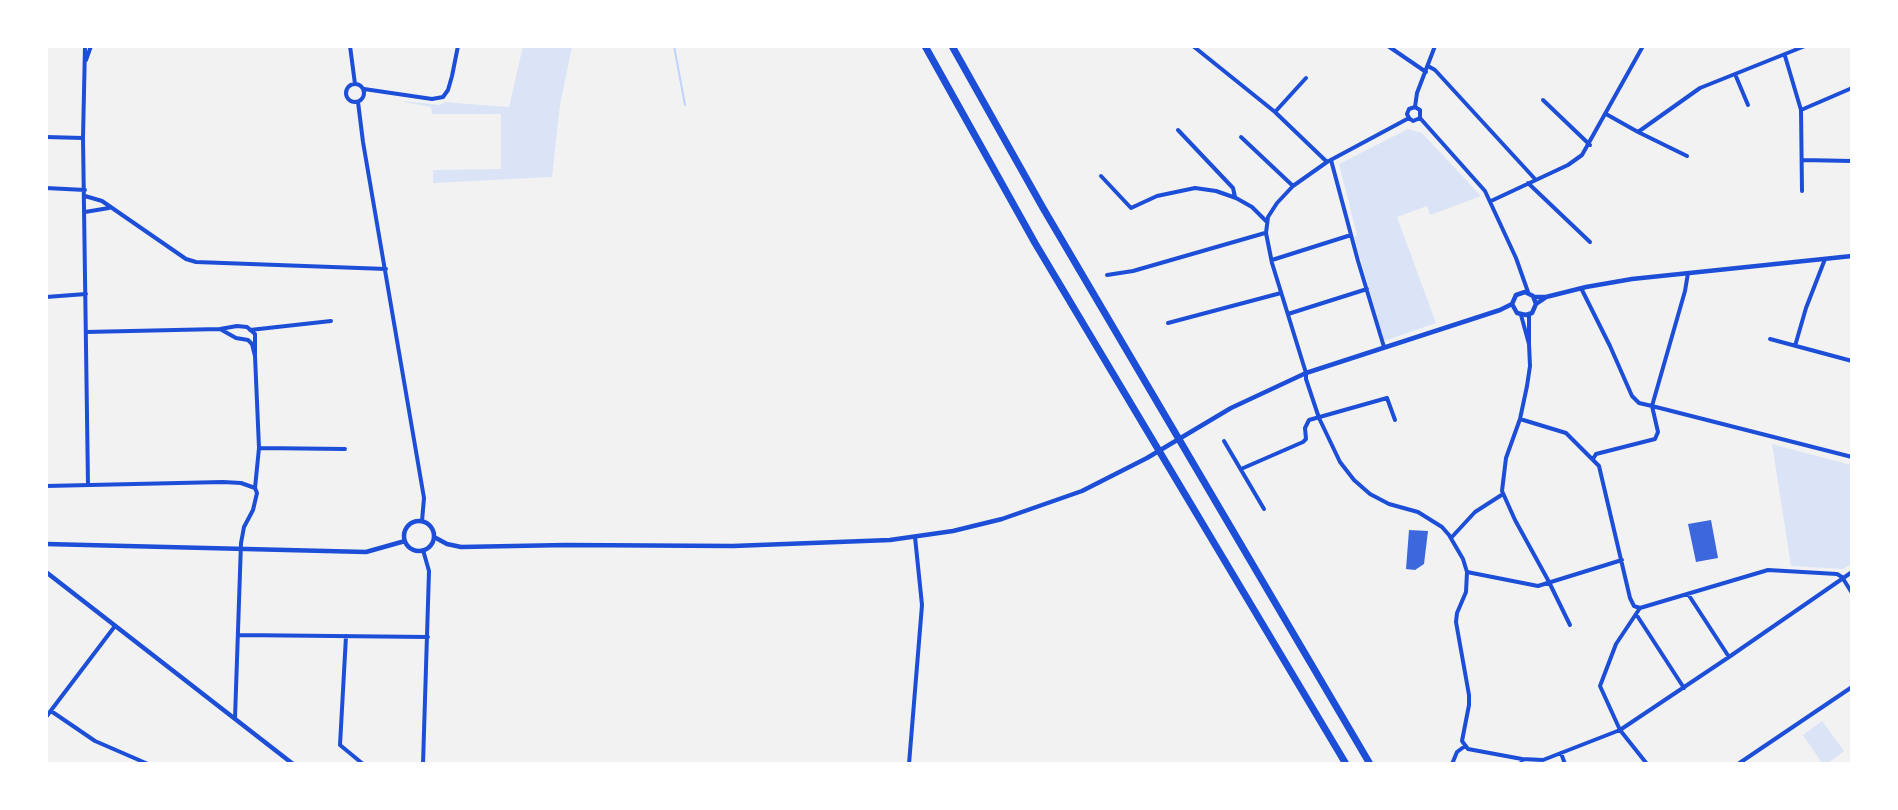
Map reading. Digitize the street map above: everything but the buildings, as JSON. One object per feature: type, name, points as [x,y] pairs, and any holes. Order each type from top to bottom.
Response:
[{"type":"highway","points":[[926,46],[1041,253],[1346,764]]},
{"type":"highway","points":[[952,46],[1043,208],[1370,764]]},
{"type":"street","points":[[85,46],[83,138],[88,485]]},
{"type":"street","points":[[85,61],[91,46]]},
{"type":"street","points":[[350,46],[355,84]]},
{"type":"street","points":[[355,84],[364,89],[432,99],[443,97],[448,90],[458,46]]},
{"type":"street","points":[[1193,46],[1275,112],[1329,161],[1384,347]]},
{"type":"street","points":[[1388,46],[1426,72]]},
{"type":"street","points":[[1415,107],[1417,93],[1435,46]]},
{"type":"street","points":[[1491,201],[1575,161],[1590,145],[1643,46]]},
{"type":"street","points":[[1638,132],[1700,88],[1785,56],[1805,46]]},
{"type":"street","points":[[1785,56],[1801,110],[1802,191]]},
{"type":"street","points":[[1428,66],[1435,70],[1535,179]]},
{"type":"street","points":[[1735,74],[1748,105]]},
{"type":"street","points":[[1275,112],[1306,78]]},
{"type":"street","points":[[355,84],[348,87],[346,94],[349,100],[358,102]]},
{"type":"street","points":[[1801,110],[1851,88]]},
{"type":"street","points":[[358,102],[363,97],[364,89]]},
{"type":"street","points":[[1543,100],[1590,145]]},
{"type":"street","points":[[358,102],[424,498],[422,520]]},
{"type":"street","points":[[1408,118],[1409,109],[1415,107]]},
{"type":"street","points":[[1415,107],[1420,110],[1420,118],[1485,191],[1491,201],[1516,258],[1523,281],[1536,304],[1534,310],[1529,314],[1521,315]]},
{"type":"street","points":[[1606,114],[1687,156]]},
{"type":"street","points":[[1408,118],[1413,121],[1420,118]]},
{"type":"street","points":[[1408,118],[1329,161],[1293,186],[1268,217],[1266,233],[1306,379],[1330,445],[1340,462],[1354,480],[1370,494],[1389,504],[1418,512],[1442,527],[1463,559],[1467,572],[1466,592],[1457,613],[1456,629],[1469,695],[1462,741],[1465,746],[1476,751],[1521,761],[1544,760],[1620,730],[1851,572]]},
{"type":"street","points":[[1178,130],[1233,188],[1236,198]]},
{"type":"street","points":[[46,137],[83,138]]},
{"type":"street","points":[[1241,137],[1293,186]]},
{"type":"street","points":[[1802,160],[1851,161]]},
{"type":"street","points":[[1101,176],[1131,208],[1157,196],[1195,188],[1216,191],[1236,198],[1251,207],[1267,222]]},
{"type":"street","points":[[1528,183],[1590,242]]},
{"type":"street","points":[[46,188],[85,190]]},
{"type":"street","points":[[85,196],[102,201],[186,259],[196,262],[386,269]]},
{"type":"street","points":[[85,212],[110,208]]},
{"type":"street","points":[[1107,275],[1133,271],[1266,233]]},
{"type":"street","points":[[1272,260],[1352,235]]},
{"type":"street","points":[[1534,297],[1546,297],[1632,279],[1851,256]]},
{"type":"street","points":[[1795,346],[1806,308],[1825,259]]},
{"type":"street","points":[[1593,459],[1596,454],[1655,439],[1658,430],[1652,406],[1686,287],[1688,272]]},
{"type":"street","points":[[1521,292],[1523,281]]},
{"type":"street","points":[[1581,288],[1632,396],[1639,403],[1851,457]]},
{"type":"street","points":[[1288,314],[1367,289]]},
{"type":"street","points":[[1513,307],[1516,295],[1528,292]]},
{"type":"street","points":[[1168,323],[1281,293]]},
{"type":"street","points":[[46,297],[86,294]]},
{"type":"street","points":[[1536,304],[1546,297]]},
{"type":"street","points":[[434,537],[461,548],[566,545],[733,546],[890,540],[953,531],[1000,520],[1082,491],[1147,458],[1240,403],[1306,373],[1513,307]]},
{"type":"street","points":[[1513,307],[1521,315],[1529,344]]},
{"type":"street","points":[[1529,314],[1528,376],[1520,419],[1506,458],[1503,494],[1567,615],[1570,625]]},
{"type":"street","points":[[250,330],[331,321]]},
{"type":"street","points":[[86,332],[220,329],[237,326],[247,327],[255,334],[259,448],[255,499],[253,510],[244,527],[241,548],[235,718]]},
{"type":"street","points":[[220,329],[236,338],[248,340],[252,344],[255,356]]},
{"type":"street","points":[[1770,339],[1851,361]]},
{"type":"street","points":[[1241,469],[1303,442],[1306,439],[1306,423],[1309,420],[1388,398],[1395,420]]},
{"type":"street","points":[[1520,419],[1566,433],[1593,459],[1601,472],[1630,598],[1634,606],[1640,608],[1767,570],[1835,574],[1842,578],[1851,593]]},
{"type":"street","points":[[1224,441],[1264,509]]},
{"type":"street","points":[[259,448],[345,448]]},
{"type":"street","points":[[46,486],[223,482],[241,483],[255,488]]},
{"type":"street","points":[[1451,538],[1475,512],[1503,494]]},
{"type":"street","points":[[422,520],[432,528],[434,537],[430,545],[423,550],[414,550],[405,541],[404,532],[409,524],[422,520]]},
{"type":"street","points":[[909,764],[922,605],[915,537]]},
{"type":"street","points":[[46,544],[366,552],[405,541]]},
{"type":"street","points":[[423,550],[429,571],[423,764]]},
{"type":"street","points":[[1467,572],[1538,586],[1622,560]]},
{"type":"street","points":[[46,572],[293,764]]},
{"type":"street","points":[[1688,594],[1729,657]]},
{"type":"street","points":[[1640,608],[1616,644],[1600,686],[1620,730],[1647,764]]},
{"type":"street","points":[[1636,614],[1684,688]]},
{"type":"street","points":[[46,717],[115,626]]},
{"type":"street","points":[[238,635],[428,637]]},
{"type":"street","points":[[346,636],[340,745],[363,764]]},
{"type":"street","points":[[1738,764],[1851,687]]},
{"type":"street","points":[[51,711],[95,741],[148,764]]},
{"type":"street","points":[[1452,764],[1457,752],[1465,746]]},
{"type":"street","points":[[1562,753],[1565,764]]},
{"type":"shaded area","points":[[523,46],[572,47],[560,105],[552,177],[433,183],[433,170],[501,169],[501,114],[432,114],[431,107],[404,101],[440,105],[445,102],[509,107]]},
{"type":"shaded area","points":[[1408,129],[1422,133],[1481,196],[1430,215],[1427,206],[1397,217],[1436,323],[1384,341],[1354,237],[1357,235],[1339,164]]},
{"type":"shaded area","points":[[1772,444],[1851,465],[1851,564],[1843,569],[1791,566]]},
{"type":"shaded area","points":[[1822,721],[1844,751],[1828,763],[1822,763],[1803,735]]},
{"type":"waterway","points":[[674,46],[685,105]]}]
